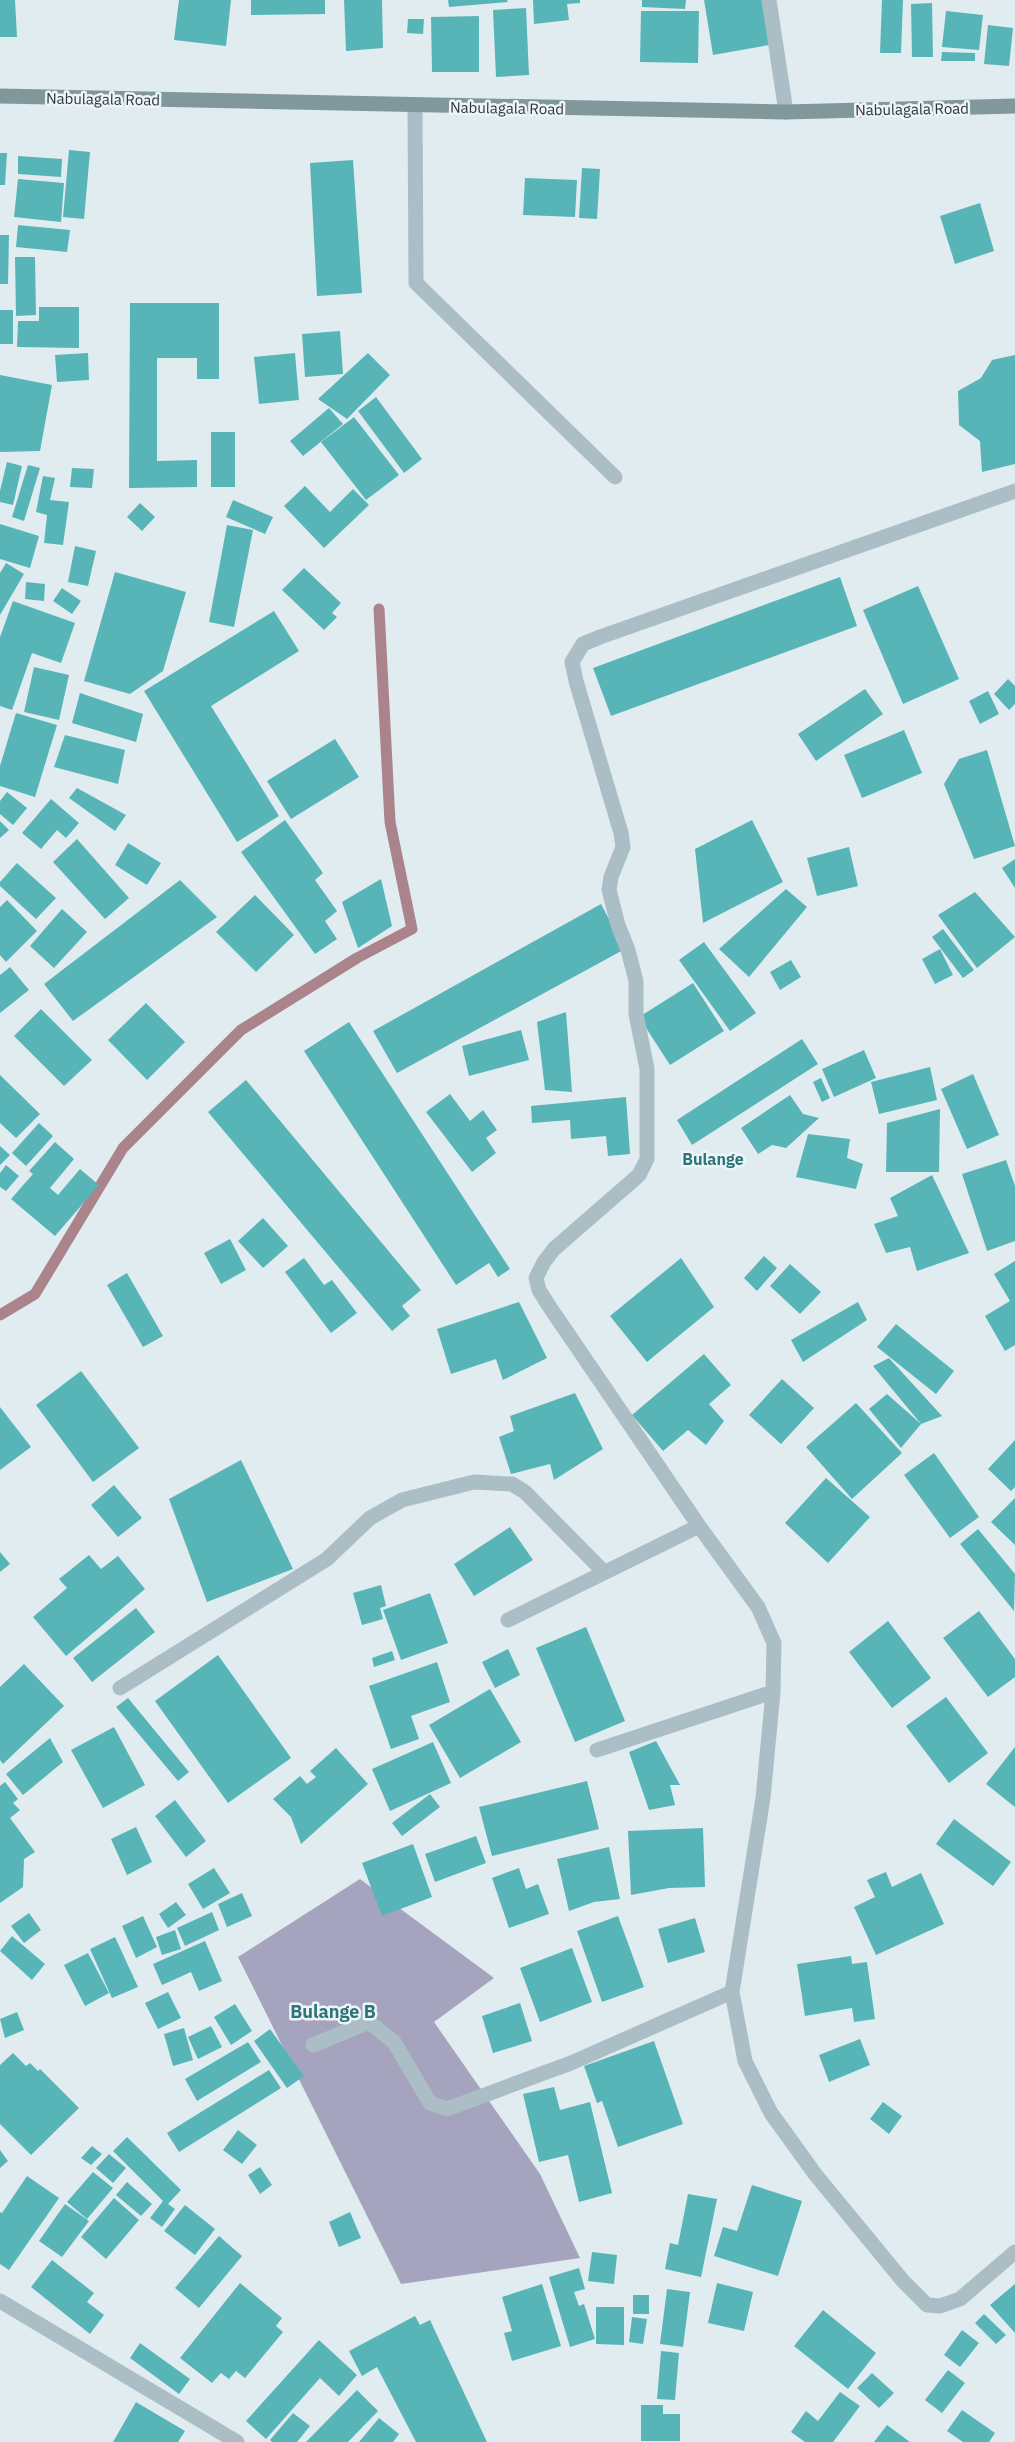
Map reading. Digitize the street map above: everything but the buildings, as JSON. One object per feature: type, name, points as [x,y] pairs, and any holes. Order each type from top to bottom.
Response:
[{"type":"street","points":[[769,0],[786,112]]},
{"type":"street","name":"Nabulagala Road","points":[[0,96],[415,106],[786,112],[1015,106]]},
{"type":"street","points":[[415,106],[416,283],[615,477]]},
{"type":"street","points":[[1015,491],[600,637],[583,644],[572,662],[621,833],[623,847],[611,878],[609,890],[636,980],[636,1014],[646,1069],[647,1159],[639,1175],[554,1250],[544,1262],[536,1278],[539,1290],[549,1306],[699,1526],[758,1607],[774,1642],[773,1692],[763,1798],[732,1992],[745,2061],[772,2113],[815,2174],[902,2281],[927,2305],[940,2306],[960,2299],[1015,2252]]},
{"type":"street","points":[[120,1688],[327,1560],[370,1518],[402,1500],[474,1482],[512,1484],[526,1492],[604,1572]]},
{"type":"street","points":[[508,1620],[699,1526]]},
{"type":"street","points":[[597,1750],[773,1692]]},
{"type":"street","points":[[313,2045],[368,2022],[394,2042],[430,2103],[447,2109],[571,2063],[732,1992]]},
{"type":"street","points":[[0,2301],[237,2442]]},
{"type":"shaded area","points":[[360,1879],[494,1978],[434,2022],[540,2174],[580,2258],[401,2284],[238,1957]]},
{"type":"waterway","points":[[0,1315],[35,1294],[123,1148],[241,1030],[357,958],[412,929],[390,822],[379,609]]},
{"type":"district","name":"Bulange","points":[[713,1159]]},
{"type":"district","name":"Bulange B","points":[[333,2011]]}]
